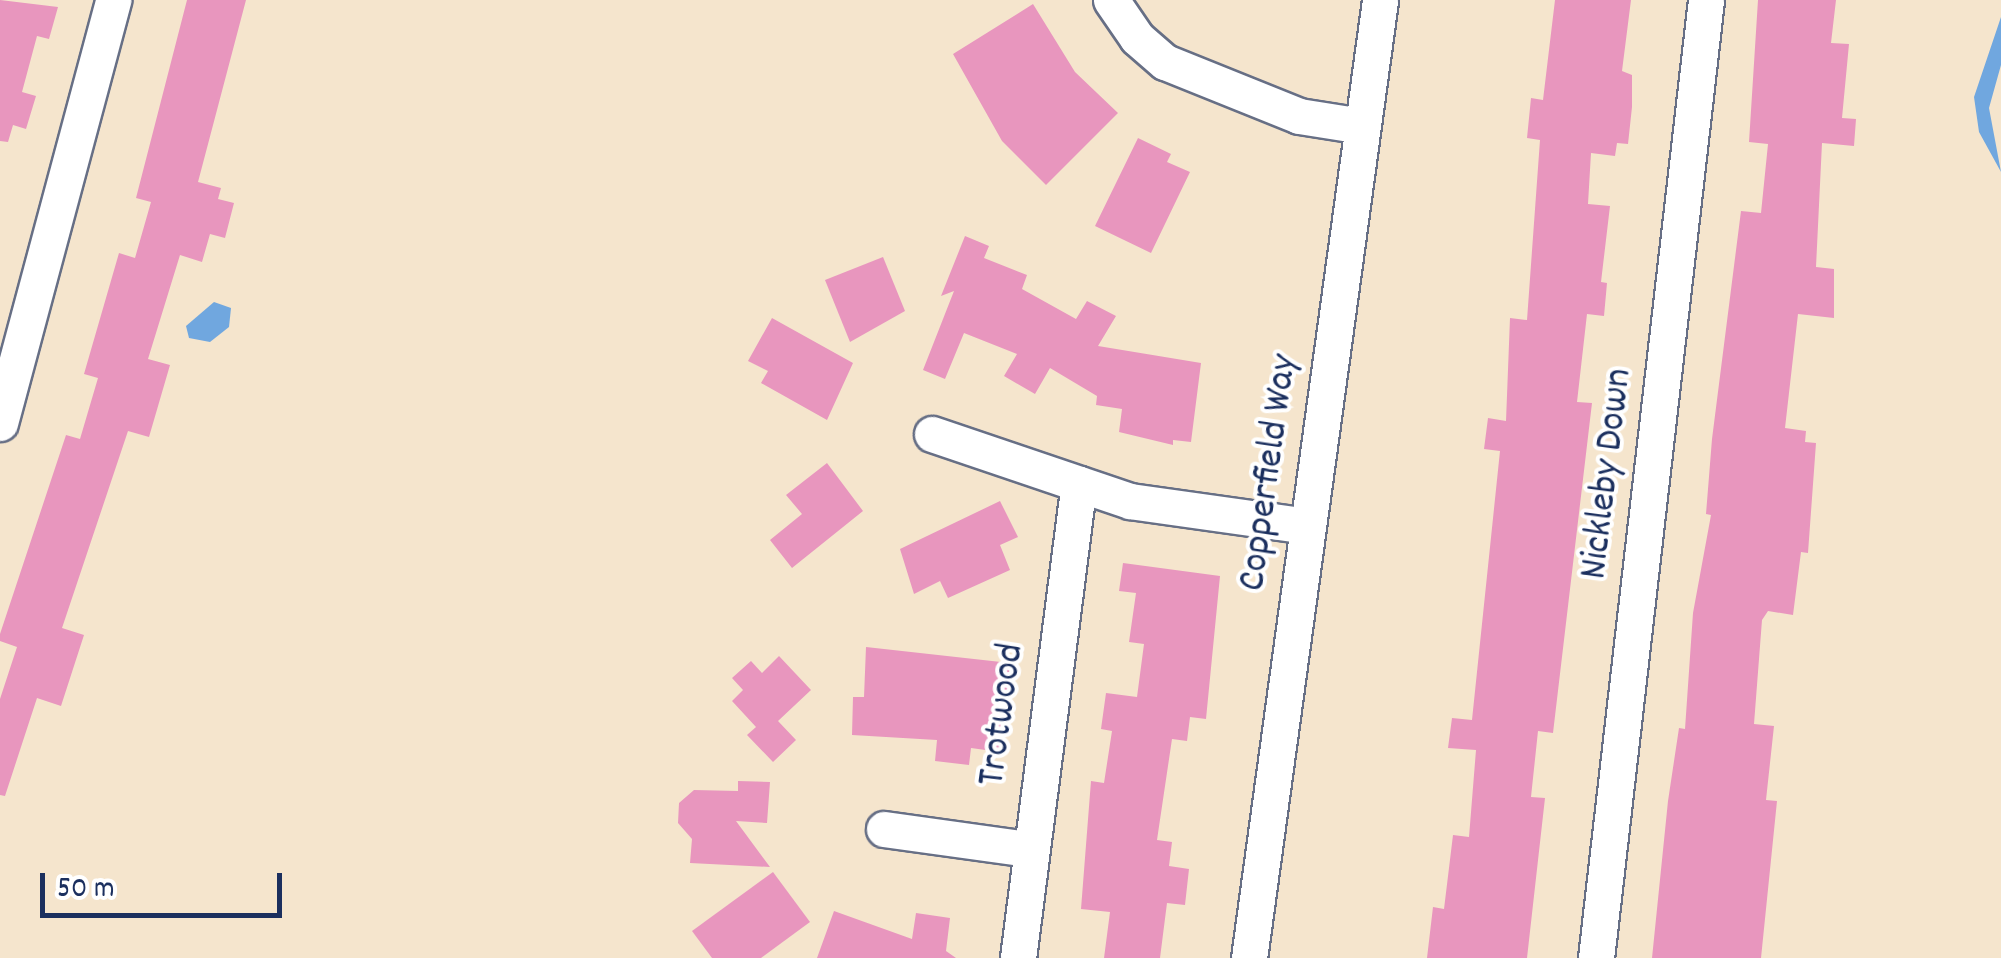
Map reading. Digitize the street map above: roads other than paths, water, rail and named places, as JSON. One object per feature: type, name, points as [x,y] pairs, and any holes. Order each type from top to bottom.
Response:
[{"type":"street","points":[[0,423],[113,0]]},
{"type":"street","points":[[1111,0],[1137,38],[1165,62],[1299,116],[1362,126]]},
{"type":"street","name":"Copperfield Way","points":[[1249,958],[1380,0]]},
{"type":"street","name":"Nickleby Down","points":[[1596,958],[1706,0]]},
{"type":"street","points":[[932,434],[1162,508],[1306,526]]},
{"type":"street","name":"Trotwood","points":[[1018,958],[1029,849],[1079,484]]},
{"type":"street","points":[[884,829],[1029,849]]},
{"type":"water","points":[[2001,17],[2001,65],[1989,108],[2001,172],[1979,132],[1974,97]]},
{"type":"water","points":[[214,302],[231,308],[229,327],[210,342],[189,338],[186,326]]}]
